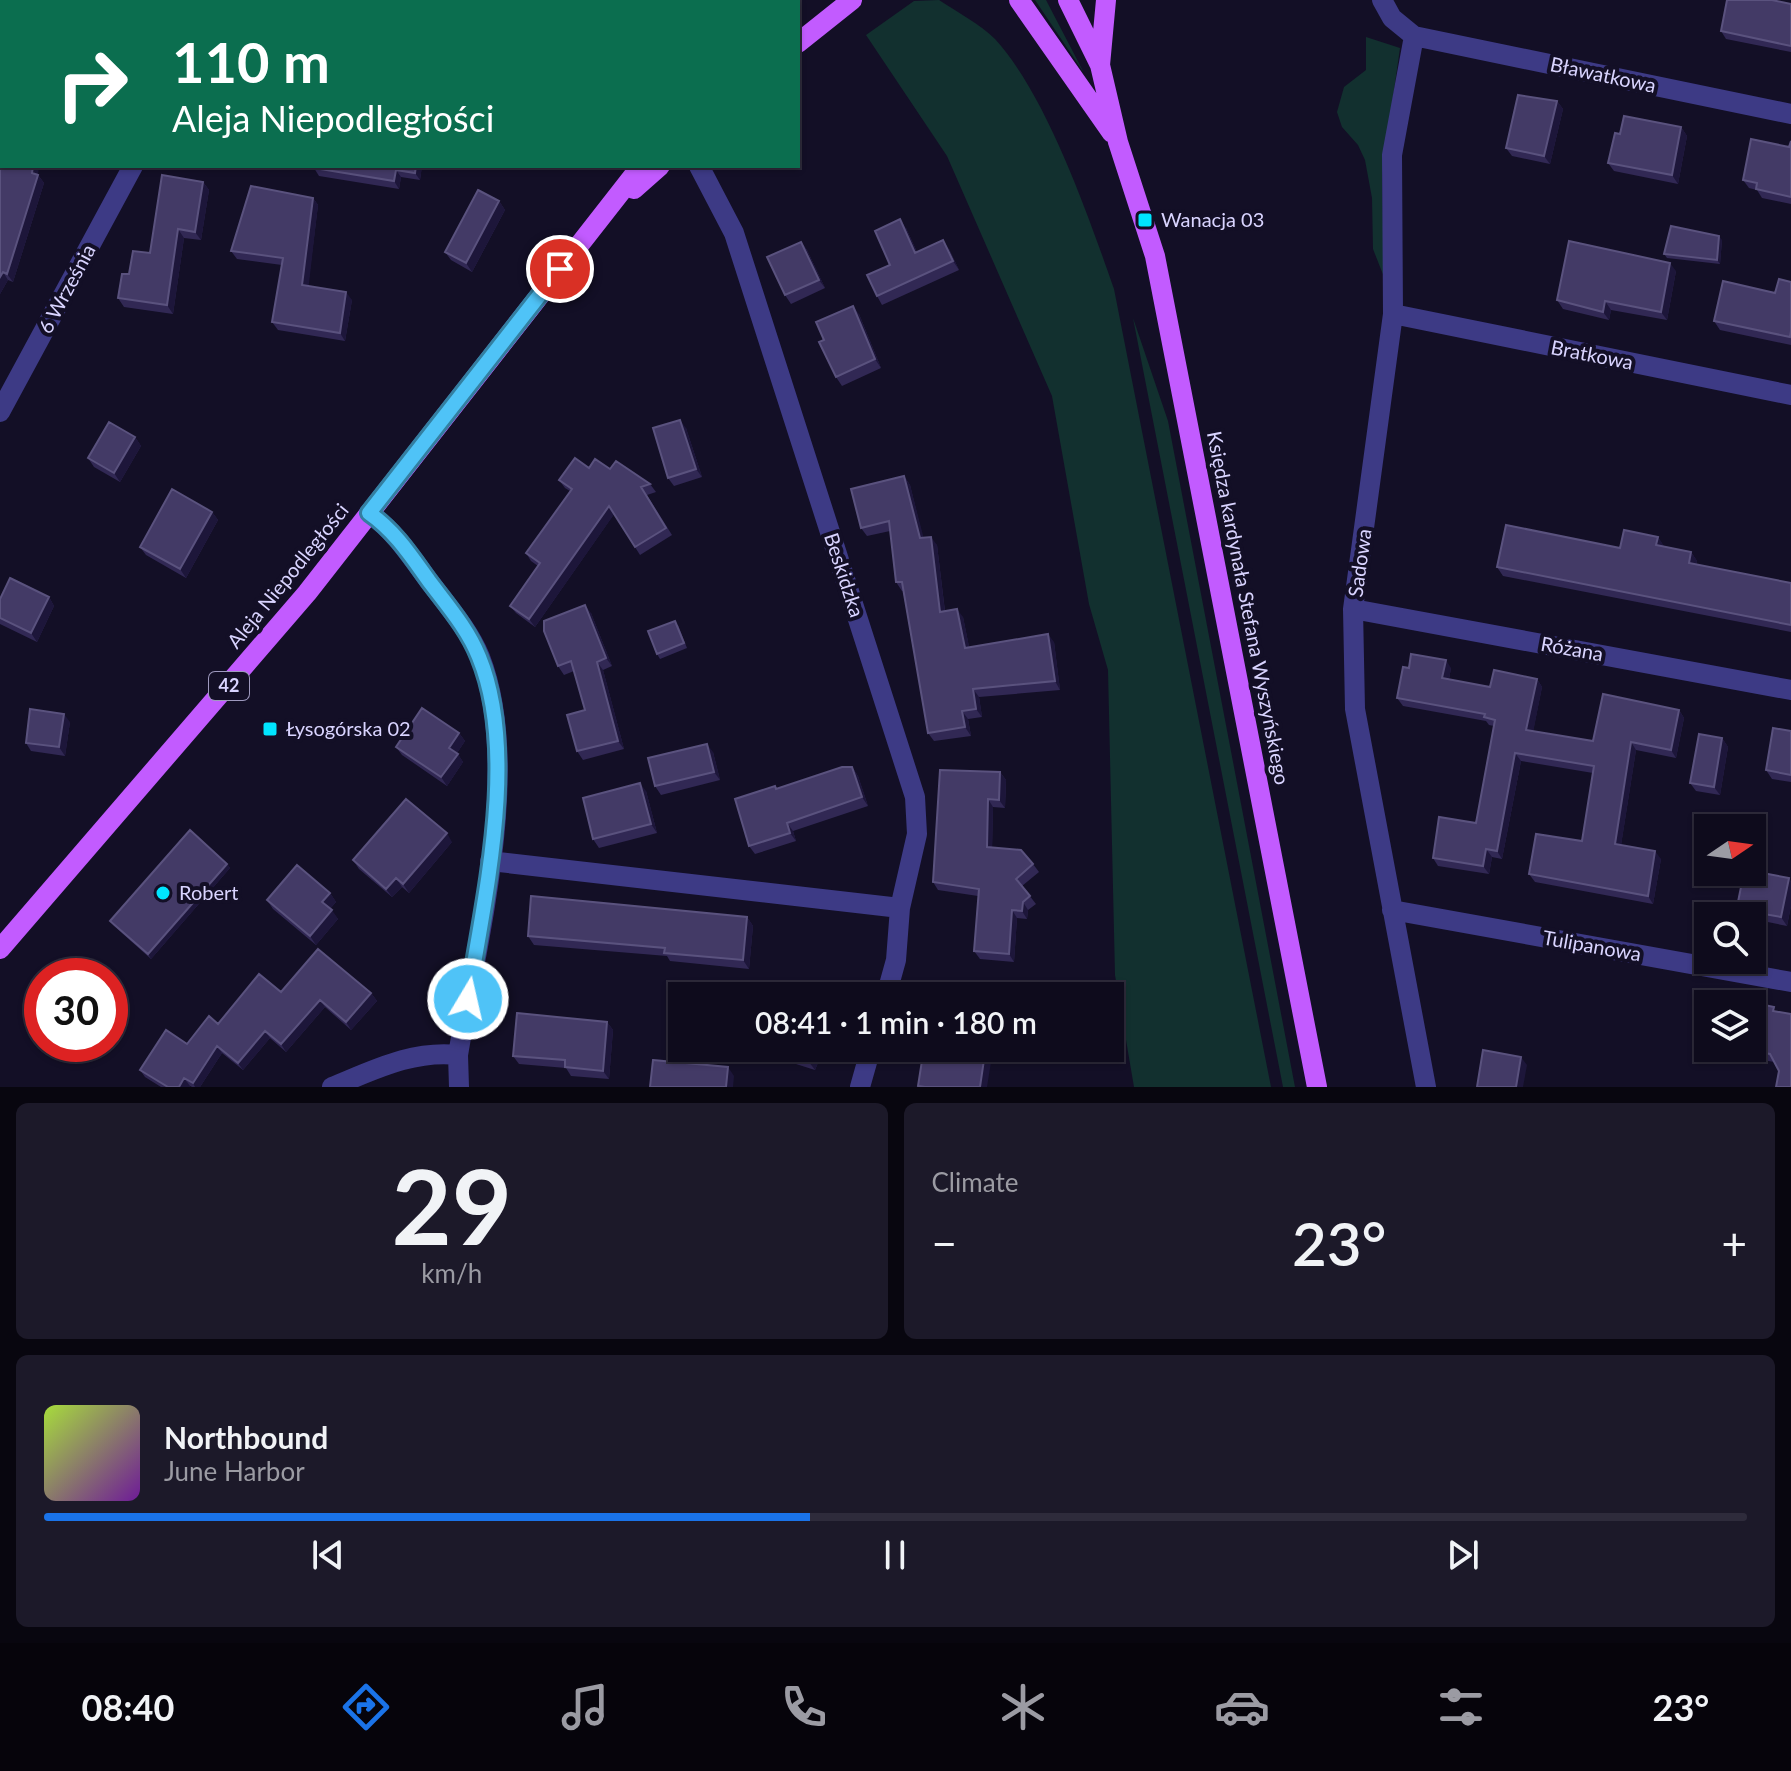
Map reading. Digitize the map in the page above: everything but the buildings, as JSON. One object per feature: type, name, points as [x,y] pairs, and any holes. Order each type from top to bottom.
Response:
[{"type":"main road","points":[[800,41],[852,0]]},
{"type":"main road","name":"Księdza kardynała Stefana Wyszyńskiego","points":[[1019,0],[1118,142]]},
{"type":"main road","name":"Księdza kardynała Stefana Wyszyńskiego","points":[[1068,0],[1100,65],[1118,142],[1155,256],[1317,1087]]},
{"type":"main road","points":[[1100,65],[1106,0]]},
{"type":"main road","name":"Aleja Niepodległości","points":[[0,949],[298,605],[639,168]]},
{"type":"main road","name":"Aleja Niepodległości","points":[[598,221],[658,168]]},
{"type":"street","points":[[1382,0],[1392,18],[1414,36]]},
{"type":"street","name":"Bławatkowa","points":[[1414,36],[1791,114]]},
{"type":"street","name":"Sadowa","points":[[1414,36],[1392,155],[1393,314],[1353,609],[1355,709],[1426,1087]]},
{"type":"street","name":"6 Września","points":[[0,412],[132,168]]},
{"type":"street","name":"Beskidzka","points":[[700,168],[734,233],[915,797],[917,834],[900,908],[896,960],[890,982]]},
{"type":"street","name":"Bratkowa","points":[[1393,314],[1791,395]]},
{"type":"street","points":[[369,513],[388,526],[456,616],[479,656],[492,699],[498,744],[490,861],[458,1055],[459,1087]]},
{"type":"street","name":"Różana","points":[[1353,609],[1791,690]]},
{"type":"street","points":[[490,861],[900,908]]},
{"type":"street","name":"Tulipanowa","points":[[1392,910],[1791,982]]},
{"type":"street","points":[[332,1087],[410,1056],[436,1052],[458,1055]]},
{"type":"street","points":[[860,1087],[867,1062]]},
{"type":"green space","points":[[939,0],[995,39],[1014,63],[1049,124],[1114,289],[1271,1087],[1134,1087],[1124,1028],[1124,982],[1116,982],[1115,975],[1108,670],[1089,604],[1052,396],[947,156],[866,35],[914,1]]},
{"type":"green space","points":[[1035,0],[1046,0],[1084,73]]},
{"type":"green space","points":[[1366,37],[1400,48],[1382,175],[1384,277],[1373,249],[1372,198],[1365,160],[1358,145],[1342,127],[1337,112],[1344,87],[1366,70]]},
{"type":"green space","points":[[1133,318],[1168,421],[1295,1087],[1283,1087]]},
{"type":"place","name":"Wanacja 03","points":[[1145,220]]},
{"type":"place","name":"Łysogórska 02","points":[[270,729]]},
{"type":"place","name":"Robert","points":[[163,893]]},
{"type":"route","points":[[468,999],[490,861],[498,744],[492,699],[479,656],[456,616],[388,526],[369,513],[560,269]]}]
